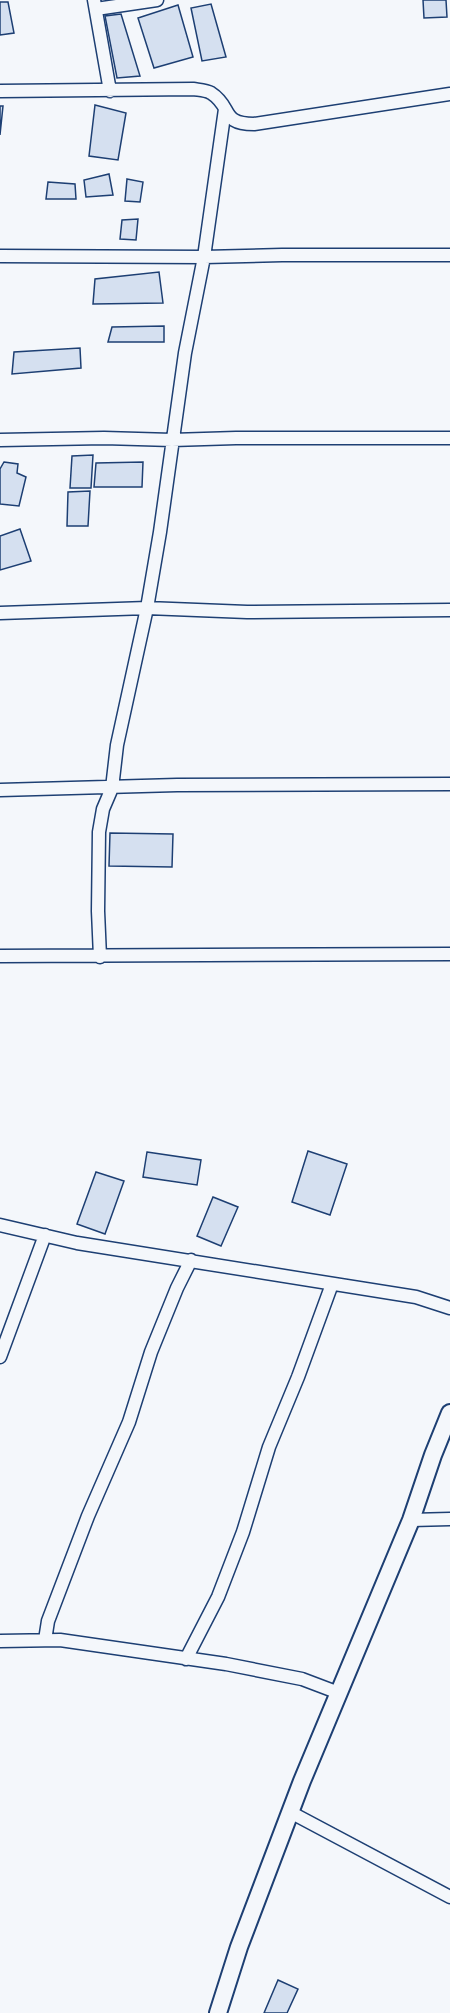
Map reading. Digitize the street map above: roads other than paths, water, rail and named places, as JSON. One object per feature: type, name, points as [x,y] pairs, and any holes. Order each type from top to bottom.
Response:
[{"type":"street","points":[[110,91],[95,5],[157,0]]},
{"type":"street","points":[[0,91],[193,88],[209,92],[218,99],[232,120],[241,124],[254,124],[450,93]]},
{"type":"street","points":[[100,957],[99,832],[103,809],[112,788],[117,745],[147,608],[185,353],[204,257],[225,110]]},
{"type":"street","points":[[0,256],[450,255]]},
{"type":"street","points":[[0,440],[450,438]]},
{"type":"street","points":[[0,613],[147,608],[247,612],[450,610]]},
{"type":"street","points":[[0,790],[450,784]]},
{"type":"street","points":[[0,956],[450,954]]},
{"type":"street","points":[[0,1225],[77,1243],[416,1297],[450,1308]]},
{"type":"street","points":[[0,1356],[45,1235]]},
{"type":"street","points":[[45,1640],[48,1621],[88,1516],[129,1422],[151,1352],[191,1260]]},
{"type":"street","points":[[186,1659],[222,1586],[243,1532],[269,1447],[298,1377],[332,1284]]},
{"type":"street","points":[[218,2013],[239,1947],[290,1812],[411,1520],[450,1413]]},
{"type":"street","points":[[411,1520],[450,1519]]},
{"type":"street","points":[[0,1641],[60,1640],[186,1659],[302,1679],[339,1693]]},
{"type":"street","points":[[290,1812],[450,1898]]}]
